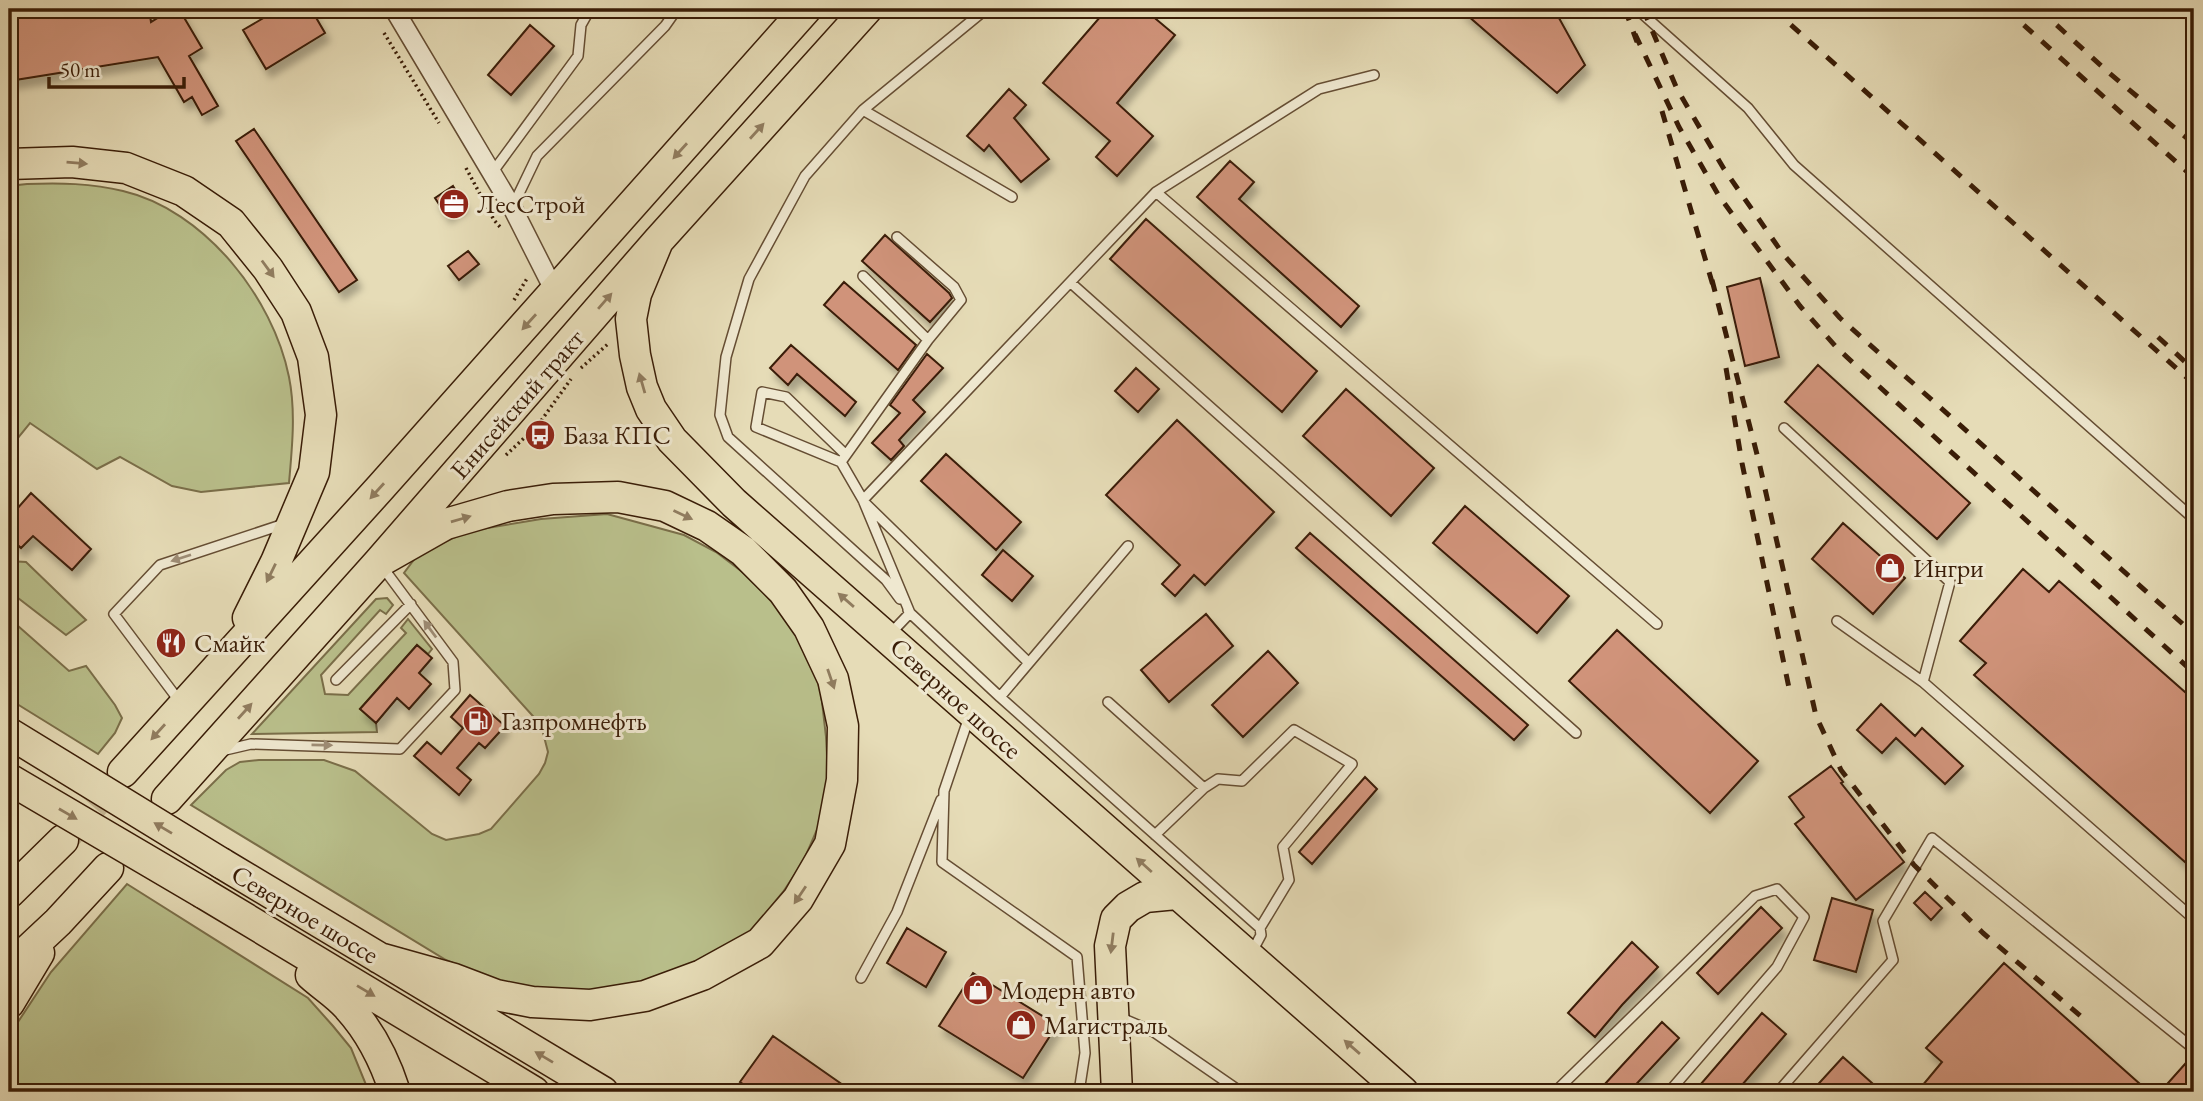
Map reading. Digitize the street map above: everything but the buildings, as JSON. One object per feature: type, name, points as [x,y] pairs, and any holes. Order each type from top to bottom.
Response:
[{"type":"main road","name":"Енисейский тракт","points":[[123,772],[806,9]]},
{"type":"main road","name":"Енисейский тракт","points":[[167,799],[379,562],[658,241],[867,9]]},
{"type":"main road","points":[[9,164],[72,162],[126,169],[184,191],[231,223],[268,269],[296,312],[313,357],[321,415],[314,472],[276,562],[233,651]]},
{"type":"main road","name":"Северное шоссе","points":[[658,241],[636,294],[631,319],[642,387],[651,409],[672,440],[734,503],[1403,1092]]},
{"type":"main road","points":[[379,562],[446,524],[508,506],[553,499],[618,497],[665,506],[707,526],[743,551],[783,591],[809,628],[833,679],[843,726],[842,780],[830,844],[798,899],[760,943],[702,975],[645,996],[590,1005],[532,1002],[496,995],[454,979],[379,958]]},
{"type":"main road","name":"Северное шоссе","points":[[9,733],[603,1092]]},
{"type":"main road","name":"Северное шоссе","points":[[9,779],[534,1092]]},
{"type":"main road","points":[[9,893],[62,840]]},
{"type":"main road","points":[[9,968],[58,922],[108,868]]},
{"type":"main road","points":[[1117,1092],[1110,946],[1116,919],[1128,907],[1145,897],[1176,894]]},
{"type":"main road","points":[[229,909],[348,1006],[373,1040],[395,1092]]},
{"type":"main road","points":[[9,1003],[58,922]]},
{"type":"street","points":[[394,9],[512,207],[555,292]]},
{"type":"lane","points":[[492,173],[578,57],[581,25],[590,9]]},
{"type":"lane","points":[[512,207],[537,156],[665,26],[677,9]]},
{"type":"lane","points":[[986,9],[863,110],[805,176],[749,279],[726,357],[720,415],[728,437],[886,579],[910,613],[1000,697],[1260,928]]},
{"type":"lane","points":[[1637,9],[1748,108],[1794,165],[2194,519]]},
{"type":"lane","points":[[863,500],[1156,192],[1320,89],[1374,75]]},
{"type":"lane","points":[[863,110],[1012,197]]},
{"type":"lane","points":[[1156,192],[1657,624]]},
{"type":"lane","points":[[843,459],[928,340],[961,300],[954,288],[897,237]]},
{"type":"lane","points":[[863,276],[928,340]]},
{"type":"lane","points":[[1071,283],[1576,733]]},
{"type":"lane","points":[[843,459],[756,428],[762,392],[786,397],[843,459],[910,613]]},
{"type":"lane","points":[[1784,428],[1950,582],[1923,682]]},
{"type":"lane","points":[[863,500],[1028,662]]},
{"type":"lane","points":[[182,705],[114,614],[160,565],[293,521]]},
{"type":"lane","points":[[1000,697],[1128,546]]},
{"type":"lane","points":[[206,755],[251,744],[400,749],[455,690],[453,662],[379,562]]},
{"type":"lane","points":[[336,680],[411,604]]},
{"type":"lane","points":[[887,637],[910,613]]},
{"type":"lane","points":[[1837,621],[1923,682],[2194,919]]},
{"type":"lane","points":[[1108,702],[1204,788]]},
{"type":"lane","points":[[861,978],[897,912],[971,712]]},
{"type":"lane","points":[[1155,835],[1204,788],[1218,779],[1242,781],[1294,730],[1352,764],[1283,846],[1289,880],[1260,928],[1261,935],[1249,957]]},
{"type":"lane","points":[[944,791],[942,862],[1077,957],[1085,1053],[1079,1092]]},
{"type":"lane","points":[[1778,1092],[1893,960],[1883,921],[1932,838],[2194,1049]]},
{"type":"lane","points":[[1557,1092],[1755,896],[1777,888],[1804,917],[1777,967],[1668,1092]]},
{"type":"lane","points":[[1115,1015],[1154,1032],[1241,1092]]},
{"type":"path","points":[[384,33],[442,127]]},
{"type":"path","points":[[463,163],[494,220],[503,230]]},
{"type":"path","points":[[513,301],[528,278],[525,269]]},
{"type":"path","points":[[505,455],[538,425],[576,372],[611,342]]},
{"type":"green space","points":[[9,186],[99,186],[153,201],[181,217],[207,237],[230,261],[251,288],[268,317],[281,347],[289,377],[293,417],[289,483],[201,492],[172,486],[120,457],[97,469],[30,423],[9,449]]},
{"type":"green space","points":[[607,514],[684,535],[716,552],[753,580],[783,614],[810,654],[821,693],[828,775],[819,825],[803,862],[783,892],[750,932],[664,979],[565,994],[502,985],[446,960],[191,805],[226,770],[240,762],[324,760],[355,771],[432,834],[446,840],[491,829],[539,774],[545,763],[548,752],[541,725],[404,573],[419,553],[469,531],[541,519]]},
{"type":"green space","points":[[9,561],[26,562],[86,620],[66,635],[9,591]]},
{"type":"green space","points":[[387,598],[393,605],[386,614],[380,610],[321,675],[325,694],[348,695],[406,633],[401,628],[408,619],[432,649],[428,654],[417,645],[360,709],[376,723],[377,732],[252,734],[376,599]]},
{"type":"green space","points":[[9,618],[69,671],[86,666],[115,705],[122,718],[115,733],[98,754],[9,699]]},
{"type":"green space","points":[[127,884],[308,998],[351,1048],[369,1092],[9,1092],[9,1038],[14,1028],[51,972]]},
{"type":"tunnel","points":[[63,840],[122,772]]},
{"type":"railway","points":[[1625,9],[1637,42]]},
{"type":"railway","points":[[1643,9],[1677,89],[1724,169],[1783,254],[1840,318],[2194,634]]},
{"type":"railway","points":[[1773,9],[2194,384]]},
{"type":"railway","points":[[2006,9],[2194,178]]},
{"type":"railway","points":[[2039,9],[2108,72],[2194,144]]},
{"type":"railway","points":[[1635,34],[1679,127],[1719,196],[1800,306],[1838,349],[2194,673]]},
{"type":"railway","points":[[1662,111],[1714,289]]},
{"type":"railway","points":[[1712,280],[1759,462],[1816,716],[1841,770],[1914,865],[1983,933],[2083,1018]]},
{"type":"railway","points":[[2158,337],[2194,370]]},
{"type":"railway","points":[[1726,368],[1742,463],[1789,688]]},
{"type":"place","name":"ЛесСтрой","points":[[454,204]]},
{"type":"place","name":"База КПС","points":[[540,435]]},
{"type":"place","name":"Ингри","points":[[1890,568]]},
{"type":"place","name":"Смайк","points":[[171,643]]},
{"type":"place","name":"Газпромнефть","points":[[478,721]]},
{"type":"place","name":"Модерн авто","points":[[978,990]]},
{"type":"place","name":"Магистраль","points":[[1021,1025]]}]
